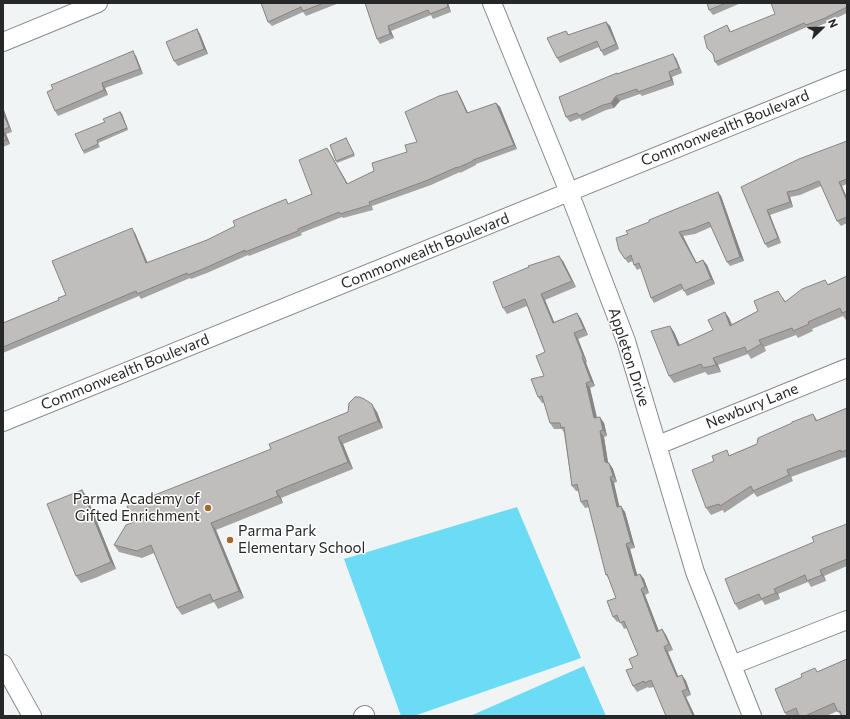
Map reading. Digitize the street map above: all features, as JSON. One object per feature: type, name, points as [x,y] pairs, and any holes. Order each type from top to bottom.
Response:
[{"type":"street","points":[[3,42],[98,3]]},
{"type":"street","name":"Appleton Drive","points":[[492,3],[569,192],[626,341],[695,572],[752,716]]},
{"type":"street","name":"Commonwealth Boulevard","points":[[3,422],[847,79]]},
{"type":"street","name":"Newbury Lane","points":[[658,445],[847,368]]},
{"type":"street","points":[[732,665],[847,620]]},
{"type":"street","points":[[3,664],[32,716]]},
{"type":"shaded area","points":[[517,507],[581,658],[414,716],[401,716],[344,559]]},
{"type":"shaded area","points":[[584,666],[606,716],[470,716]]},
{"type":"building","points":[[261,3],[324,3],[303,11],[301,7],[268,22]]},
{"type":"building","points":[[365,3],[447,3],[448,7],[430,14],[428,10],[388,26],[390,34],[377,39]]},
{"type":"building","points":[[707,3],[726,3],[709,10]]},
{"type":"building","points":[[771,3],[847,3],[847,7],[823,19],[806,25],[804,23],[715,62],[713,54],[707,48],[704,36],[727,25],[730,32],[775,14]]},
{"type":"building","points":[[606,22],[616,44],[601,51],[597,41],[557,58],[547,38],[566,31],[568,35]]},
{"type":"building","points":[[197,29],[204,49],[174,61],[166,42]]},
{"type":"building","points":[[133,51],[140,69],[102,83],[104,90],[55,111],[47,92],[53,89],[51,85]]},
{"type":"building","points":[[673,54],[679,68],[669,72],[671,80],[638,92],[637,89],[616,96],[611,103],[579,116],[577,113],[566,117],[559,97],[617,73]]},
{"type":"building","points":[[457,91],[467,113],[496,103],[514,145],[369,202],[370,205],[340,214],[339,212],[298,229],[298,231],[245,252],[245,250],[188,275],[187,273],[137,294],[136,291],[3,347],[3,323],[59,300],[58,298],[66,295],[52,261],[132,228],[146,263],[207,240],[235,226],[233,221],[286,199],[288,204],[312,194],[299,160],[327,148],[347,184],[374,171],[372,163],[407,152],[405,145],[417,142],[405,112],[439,96]]},
{"type":"building","points":[[120,112],[127,128],[97,140],[98,144],[83,151],[75,134],[105,122],[103,119]]},
{"type":"building","points":[[3,113],[9,127],[3,130]]},
{"type":"building","points":[[3,130],[6,140],[3,141]]},
{"type":"building","points":[[346,138],[354,154],[336,161],[330,145]]},
{"type":"building","points":[[847,141],[847,179],[839,182],[847,201],[847,217],[837,221],[819,181],[797,190],[787,192],[790,202],[767,210],[778,238],[765,244],[741,187],[799,159]]},
{"type":"building","points":[[718,192],[740,257],[727,262],[709,222],[692,229],[679,232],[696,263],[703,260],[711,279],[684,291],[681,284],[651,298],[639,263],[634,265],[631,255],[625,259],[619,250],[616,238],[628,234],[626,231],[649,222],[649,220]]},
{"type":"building","points":[[559,256],[572,281],[541,294],[553,323],[577,313],[584,329],[574,333],[591,381],[586,383],[594,418],[600,417],[603,430],[600,431],[605,462],[609,463],[613,476],[610,477],[617,507],[621,506],[631,542],[626,544],[635,576],[640,574],[645,587],[641,589],[657,632],[662,629],[669,644],[664,647],[677,677],[682,675],[687,689],[682,691],[693,716],[666,716],[651,680],[645,683],[644,681],[633,686],[626,670],[633,668],[629,659],[638,655],[624,621],[620,623],[617,615],[613,617],[607,601],[616,598],[607,574],[606,575],[587,500],[581,502],[577,484],[572,486],[564,427],[561,428],[560,423],[550,423],[542,396],[538,397],[531,379],[544,376],[536,356],[545,352],[525,299],[503,308],[493,282],[529,267],[528,266]]},
{"type":"building","points":[[847,276],[847,311],[842,313],[840,308],[808,322],[809,324],[793,331],[792,328],[759,340],[761,344],[747,352],[745,347],[713,358],[716,365],[703,368],[701,364],[669,376],[651,331],[670,326],[678,346],[713,330],[708,320],[725,312],[730,326],[758,311],[754,301],[778,291],[785,302],[802,289],[825,280],[828,285]]},
{"type":"building","name":"Parma Academy of Gifted Enrichment","points":[[355,397],[360,397],[372,404],[378,421],[338,437],[348,462],[276,491],[278,496],[211,523],[239,591],[213,601],[210,594],[177,608],[151,545],[137,551],[114,545],[126,525],[134,522],[127,506],[271,449],[269,444],[348,412],[349,403]]},
{"type":"building","points":[[847,408],[847,450],[841,452],[841,450],[787,470],[789,475],[753,491],[751,486],[720,506],[719,504],[706,508],[692,470],[714,461],[712,456],[727,450],[729,456],[757,444],[758,438],[792,422],[813,414],[816,421]]},
{"type":"building","points":[[82,490],[111,562],[76,576],[47,504]]},
{"type":"building","points":[[847,524],[847,559],[820,570],[822,575],[807,581],[805,575],[774,589],[776,593],[761,599],[759,594],[735,604],[725,579],[814,542],[812,537]]},
{"type":"building","points":[[847,659],[847,716],[842,716],[840,711],[838,712],[834,703],[805,716],[799,716],[796,708],[785,713],[775,689],[802,677],[801,674],[815,668],[817,672]]},
{"type":"place","name":"Parma Academy of Gifted Enrichment","points":[[208,508]]},
{"type":"place","name":"Parma Park Elementary School","points":[[230,540]]}]
